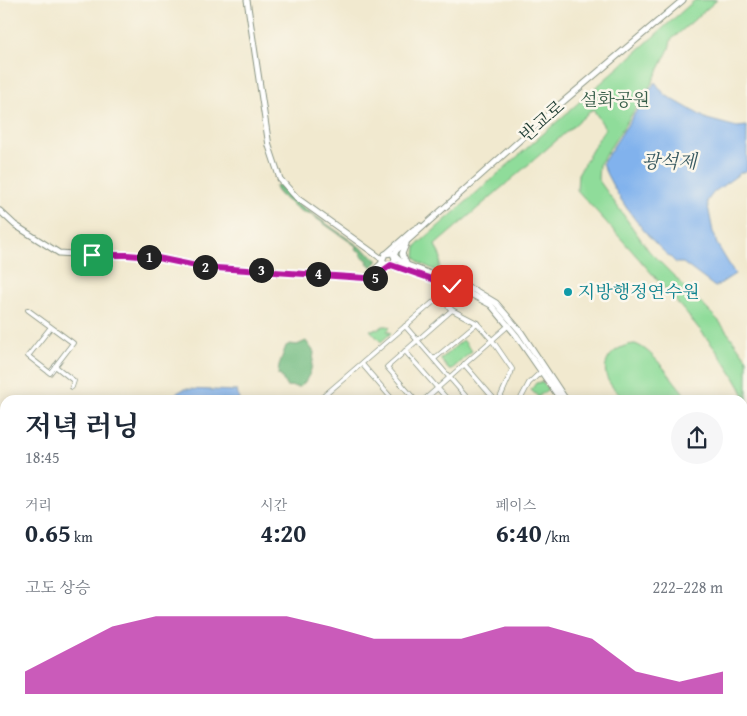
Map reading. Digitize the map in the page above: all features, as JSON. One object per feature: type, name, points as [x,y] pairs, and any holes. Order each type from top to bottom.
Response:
[{"type":"street","points":[[247,0],[269,146],[280,179],[297,198],[382,261],[435,279],[472,294],[492,305],[562,395]]},
{"type":"street","name":"반교로","points":[[395,257],[396,251],[425,224],[558,106],[683,0]]},
{"type":"street","points":[[0,211],[15,225],[59,253],[136,256],[201,267],[376,278]]},
{"type":"street","name":"반교로","points":[[387,253],[413,230],[425,224]]},
{"type":"street","points":[[352,237],[378,251],[392,253],[402,263],[466,287],[489,299],[501,308],[520,332],[558,395]]},
{"type":"street","points":[[406,263],[402,254],[408,241]]},
{"type":"street","points":[[365,278],[375,270],[387,253]]},
{"type":"street","points":[[376,278],[394,262],[395,257]]},
{"type":"street","points":[[375,270],[376,278]]},
{"type":"street","points":[[435,279],[441,289],[440,295]]},
{"type":"street","points":[[325,395],[452,286]]},
{"type":"street","points":[[448,306],[477,323],[492,340],[512,369],[501,395]]},
{"type":"street","points":[[28,310],[50,326],[73,343],[50,372],[28,356],[50,326]]},
{"type":"street","points":[[412,395],[387,367],[452,310]]},
{"type":"street","points":[[434,360],[477,323]]},
{"type":"street","points":[[430,395],[509,325]]},
{"type":"street","points":[[406,326],[465,395]]},
{"type":"street","points":[[405,351],[444,395]]},
{"type":"street","points":[[362,364],[389,395]]},
{"type":"street","points":[[464,364],[491,395]]},
{"type":"street","points":[[55,366],[74,381],[72,387]]},
{"type":"street","points":[[523,395],[529,384],[543,370]]},
{"type":"green space","name":"설화공원","points":[[695,0],[717,0],[671,40],[669,49],[652,83],[599,165],[598,179],[649,251],[719,321],[747,359],[747,395],[744,395],[724,361],[704,335],[650,271],[577,190],[578,174],[605,128],[593,109],[435,245],[441,258],[439,272],[420,263],[415,257],[416,246]]},
{"type":"green space","points":[[280,185],[294,201],[377,259],[377,262],[372,267],[361,255],[361,252],[355,249],[356,246],[310,214],[302,212],[280,195],[276,190],[275,186]]},
{"type":"green space","points":[[383,326],[388,326],[390,328],[387,331],[391,333],[381,342],[370,330],[379,329]]},
{"type":"green space","points":[[463,340],[472,351],[449,370],[441,360]]},
{"type":"green space","points":[[306,341],[314,352],[309,376],[300,387],[286,386],[281,376],[278,375],[279,365],[286,346],[290,344],[297,345]]},
{"type":"green space","points":[[635,344],[648,352],[661,365],[684,395],[620,395],[608,381],[605,371],[608,359],[612,354],[616,350]]},
{"type":"green space","points":[[542,382],[548,389],[540,395],[536,395],[531,390],[536,383]]},
{"type":"water","name":"광석제","points":[[655,82],[665,95],[707,119],[737,127],[747,126],[747,171],[742,172],[714,192],[707,201],[716,242],[735,274],[715,287],[683,263],[676,263],[650,238],[634,219],[602,164]]},
{"type":"water","points":[[184,389],[237,391],[238,395],[174,395]]},
{"type":"place","name":"지방행정연수원","points":[[568,292]]},
{"type":"route","points":[[92,255],[153,257],[201,267],[365,278],[378,278],[379,274],[391,265],[452,286]]}]
